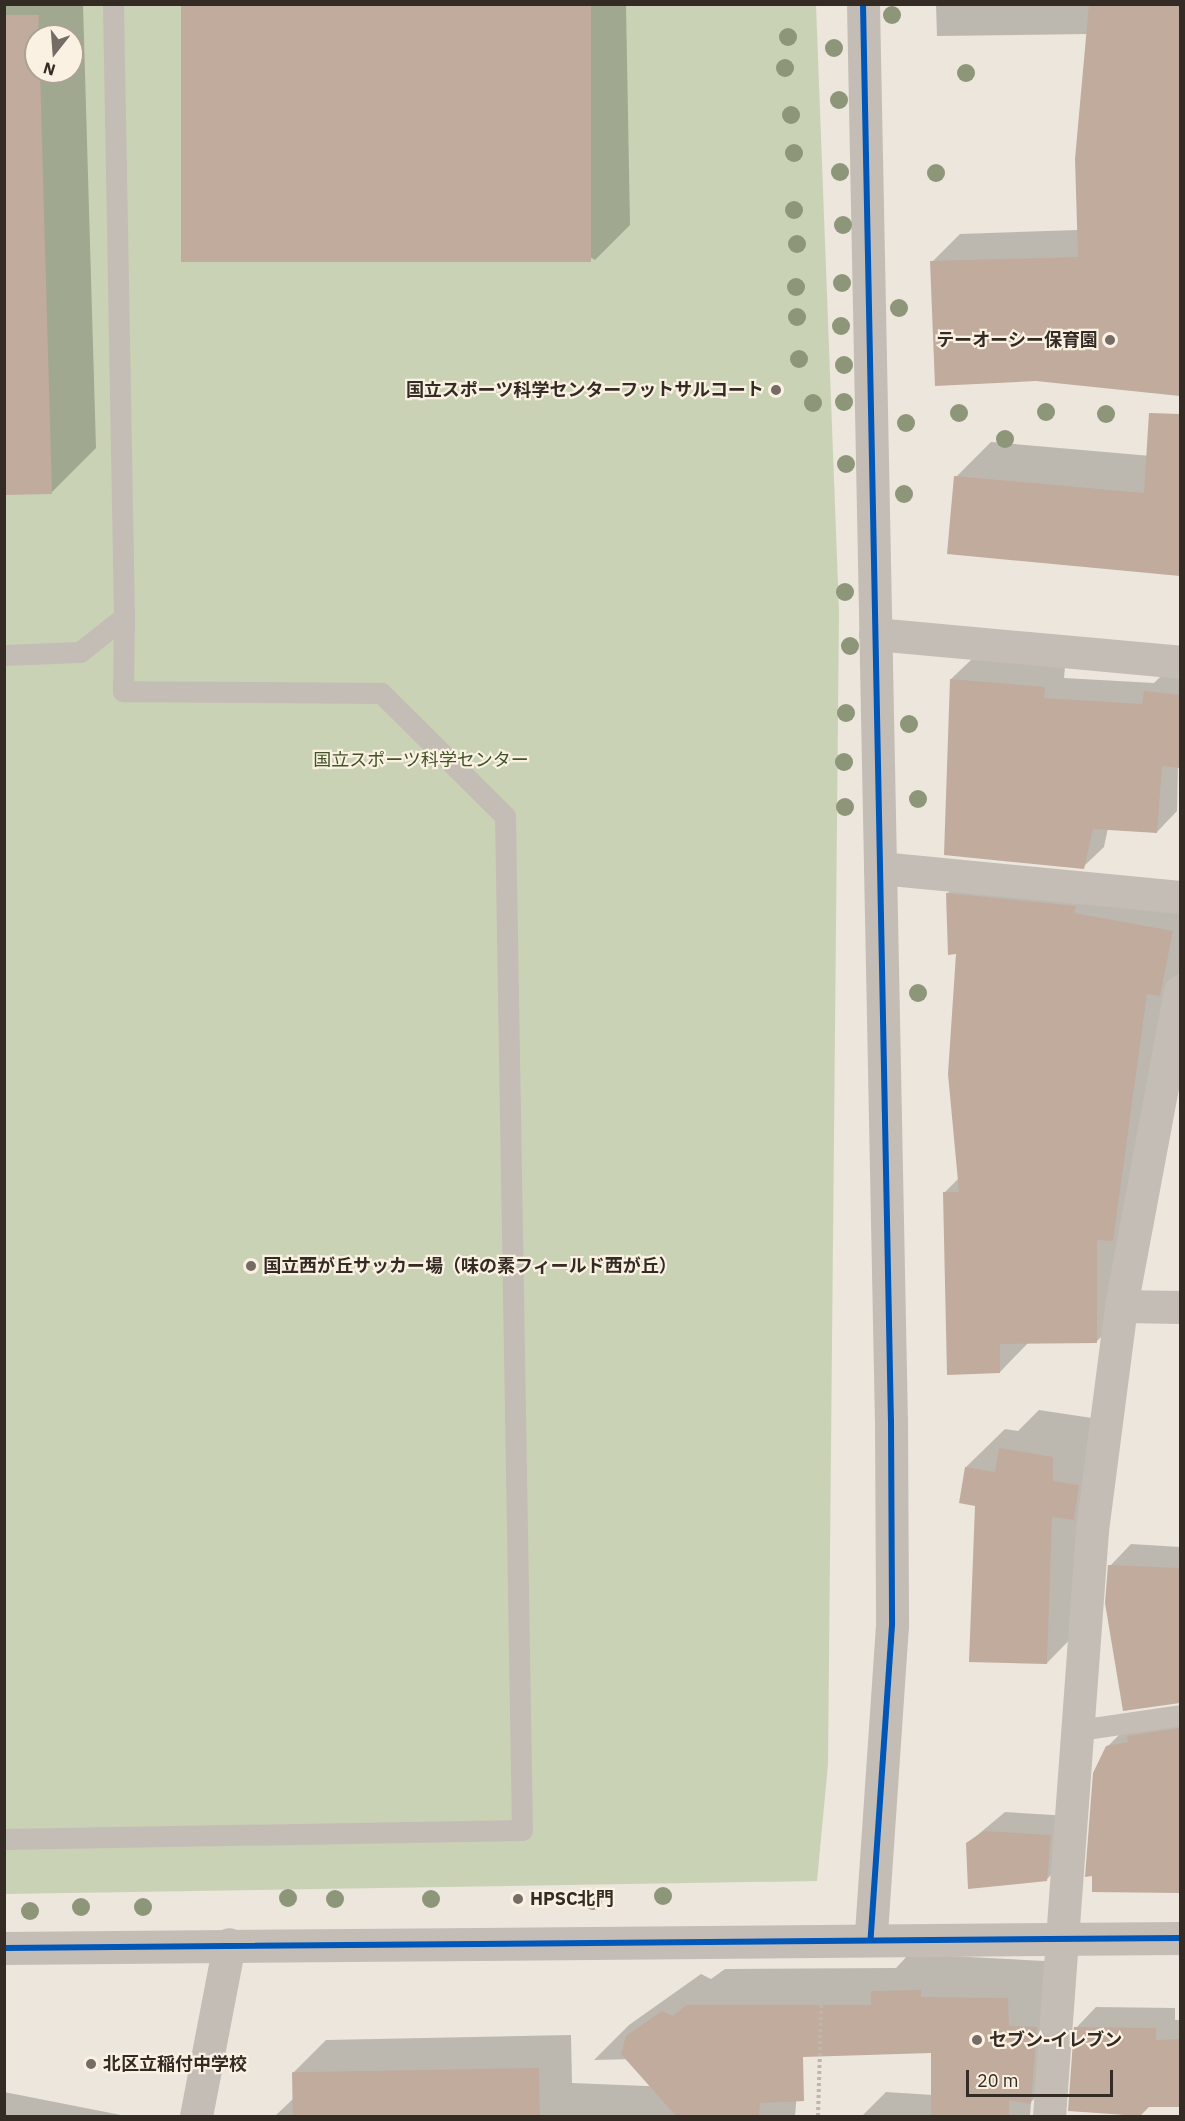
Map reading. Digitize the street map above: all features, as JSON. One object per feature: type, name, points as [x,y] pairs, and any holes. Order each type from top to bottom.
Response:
[{"type":"street","points":[[863,4],[892,1625],[871,1937]]},
{"type":"street","points":[[875,634],[1180,662]]},
{"type":"street","points":[[880,868],[1180,897]]},
{"type":"street","points":[[1048,2116],[1058,1937],[1079,1730],[1092,1530],[1120,1306],[1179,1007]]},
{"type":"street","points":[[1120,1306],[1180,1307]]},
{"type":"street","points":[[4,1948],[871,1937],[1180,1938]]},
{"type":"street","points":[[196,2116],[229,1944]]},
{"type":"lane","points":[[4,1839],[522,1830],[505,816],[381,693],[123,692],[124,617],[113,4]]},
{"type":"lane","points":[[4,655],[80,652],[124,617]]},
{"type":"lane","points":[[1079,1730],[1180,1715]]},
{"type":"path","points":[[819,2116],[822,1979]]},
{"type":"green space","name":"国立スポーツ科学センター","points":[[4,5],[816,5],[839,611],[828,1764],[817,1881],[5,1894]]},
{"type":"building","points":[[181,4],[591,4],[591,262],[181,262]]},
{"type":"building","points":[[1089,4],[1180,4],[1180,396],[1036,381],[935,386],[930,261],[1078,257],[1075,159]]},
{"type":"building","points":[[4,15],[39,15],[39,24],[24,24],[24,84],[40,84],[52,494],[4,495]]},
{"type":"building","points":[[1149,413],[1180,414],[1180,576],[947,554],[954,476],[1144,493]]},
{"type":"building","points":[[950,679],[1045,687],[1044,698],[1142,704],[1144,691],[1180,695],[1180,768],[1162,766],[1157,833],[1093,829],[1084,869],[944,855]]},
{"type":"building","points":[[946,893],[1076,906],[1074,913],[1173,931],[1160,996],[1147,994],[1113,1241],[1097,1240],[1097,1343],[1000,1344],[1000,1373],[947,1375],[943,1192],[959,1192],[948,1074],[956,954],[948,955]]},
{"type":"building","points":[[999,1448],[1053,1457],[1053,1481],[1079,1485],[1074,1520],[1052,1517],[1047,1664],[969,1662],[975,1506],[959,1503],[965,1467],[995,1472]]},
{"type":"building","points":[[1108,1565],[1180,1568],[1180,1703],[1123,1711],[1105,1603]]},
{"type":"building","points":[[1180,1728],[1180,1893],[1092,1892],[1092,1876],[1085,1877],[1093,1773],[1106,1746],[1128,1742],[1127,1736]]},
{"type":"building","points":[[984,1831],[1051,1835],[1047,1881],[968,1889],[966,1843]]},
{"type":"building","points":[[921,1990],[921,1997],[1008,1998],[1009,2026],[1037,2027],[1031,2104],[1009,2100],[1009,2116],[931,2116],[931,2053],[803,2057],[804,2101],[760,2103],[759,2116],[676,2116],[621,2054],[626,2036],[662,2011],[673,2016],[686,2005],[871,2005],[871,1991]]},
{"type":"building","points":[[1074,2027],[1156,2028],[1156,2040],[1180,2039],[1180,2107],[1149,2107],[1140,2116],[1068,2111]]},
{"type":"building","points":[[539,2068],[540,2116],[293,2116],[292,2072]]},
{"type":"cycle path","points":[[863,4],[891,1421],[892,1625],[871,1937]]},
{"type":"cycle path","points":[[4,1948],[1180,1938]]},
{"type":"place","name":"テーオーシー保育園","points":[[1110,340]]},
{"type":"place","name":"国立スポーツ科学センターフットサルコート","points":[[776,390]]},
{"type":"place","name":"国立西が丘サッカー場（味の素フィールド西が丘）","points":[[251,1266]]},
{"type":"place","name":"HPSC北門","points":[[518,1899]]},
{"type":"place","name":"セブン-イレブン","points":[[977,2040]]},
{"type":"place","name":"北区立稲付中学校","points":[[91,2064]]}]
